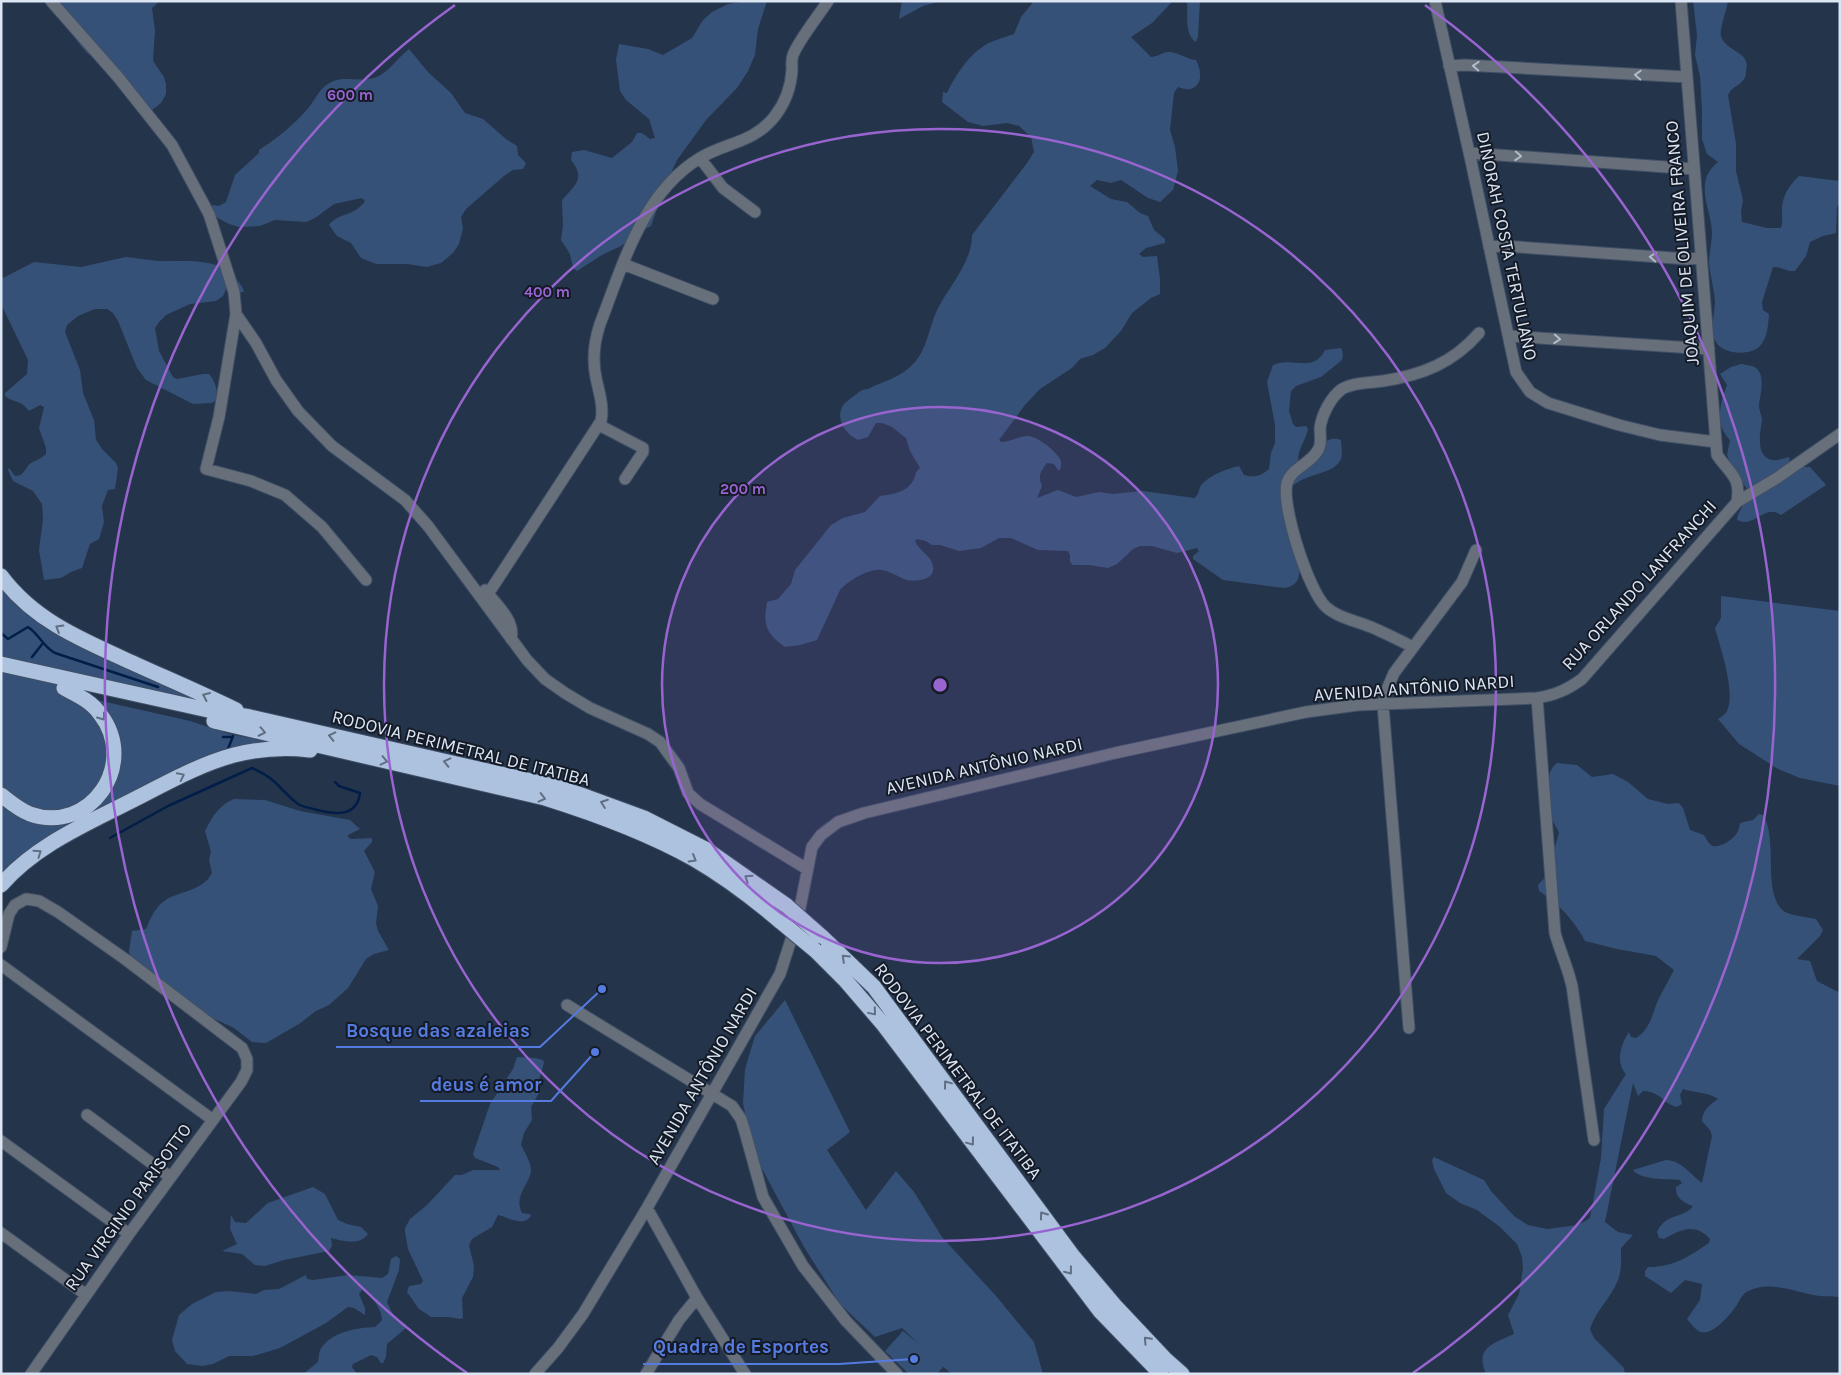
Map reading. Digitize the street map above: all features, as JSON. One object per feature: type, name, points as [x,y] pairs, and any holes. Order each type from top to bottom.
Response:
[{"type":"highway","points":[[1,576],[28,606],[71,635],[250,717]]},
{"type":"highway","name":"RODOVIA PERIMETRAL DE ITATIBA","points":[[1,664],[61,684],[545,798],[593,814],[666,844],[695,860],[753,899],[816,951],[846,981],[883,1024],[1100,1311],[1161,1374]]},
{"type":"highway","name":"RODOVIA PERIMETRAL DE ITATIBA","points":[[1,674],[250,717],[553,786],[644,818],[707,850],[787,906],[874,987],[1072,1255],[1116,1307],[1164,1358],[1182,1374]]},
{"type":"highway","points":[[1,795],[24,812],[42,817],[51,817],[67,815],[88,806],[106,786],[113,769],[115,752],[111,733],[91,703],[61,684]]},
{"type":"highway","points":[[1,885],[28,860],[54,842],[198,768],[235,755],[257,751],[280,749],[336,750]]},
{"type":"street","points":[[50,1],[118,76],[172,144],[208,214],[234,292],[236,314],[219,417],[206,469],[251,481],[285,495],[322,527],[366,580]]},
{"type":"street","points":[[488,594],[599,425],[602,412],[594,368],[595,341],[636,232],[658,198],[677,177],[700,158],[751,137],[775,116],[788,88],[793,52],[828,1]]},
{"type":"street","name":"DINORAH COSTA TERTULIANO","points":[[1435,1],[1470,153],[1516,372],[1530,392],[1548,404],[1660,435],[1716,442]]},
{"type":"street","name":"JOAQUIM DE OLIVEIRA FRANCO","points":[[1681,1],[1717,455],[1738,482],[1737,502]]},
{"type":"street","points":[[1450,66],[1464,65],[1687,77]]},
{"type":"street","points":[[1470,153],[1694,169]]},
{"type":"street","points":[[700,158],[723,188],[755,212]]},
{"type":"street","points":[[1489,247],[1504,246],[1688,259],[1701,258]]},
{"type":"street","points":[[623,264],[713,299]]},
{"type":"street","points":[[236,314],[256,343],[276,380],[298,411],[332,446],[405,500],[428,526],[527,660],[545,678],[590,708],[648,734],[660,742],[679,768],[688,793],[700,804],[807,869]]},
{"type":"street","points":[[1412,647],[1372,627],[1342,616],[1328,608],[1319,599],[1310,580],[1290,519],[1286,492],[1288,481],[1294,471],[1314,456],[1319,448],[1320,427],[1324,414],[1332,400],[1342,390],[1354,385],[1404,378],[1424,372],[1465,348],[1479,333]]},
{"type":"street","points":[[1509,336],[1708,349]]},
{"type":"street","points":[[599,425],[643,448],[643,452],[625,479]]},
{"type":"street","name":"RUA ORLANDO LANFRANCHI","points":[[1536,698],[1552,696],[1566,690],[1582,679],[1737,502],[1840,434]]},
{"type":"street","points":[[1409,1028],[1383,705],[1394,674],[1412,647],[1439,615],[1462,582],[1476,550]]},
{"type":"street","points":[[453,559],[466,565],[511,624],[511,639]]},
{"type":"street","name":"AVENIDA ANTÔNIO NARDI","points":[[535,1374],[558,1348],[583,1314],[647,1208],[780,974],[798,918],[812,847],[821,835],[838,822],[864,813],[1115,753],[1297,714],[1358,705],[1536,698],[1555,933],[1572,986],[1594,1140]]},
{"type":"street","name":"RUA VIRGINIO PARISOTTO","points":[[1,947],[8,914],[15,904],[26,899],[39,900],[125,959],[230,1038],[242,1048],[247,1059],[247,1070],[241,1082],[129,1234],[31,1374]]},
{"type":"street","points":[[1,966],[213,1120]]},
{"type":"street","points":[[567,1005],[732,1106],[741,1119],[763,1197],[803,1266],[846,1321],[896,1374]]},
{"type":"street","points":[[87,1115],[170,1177]]},
{"type":"street","points":[[1,1141],[129,1234]]},
{"type":"street","points":[[647,1208],[697,1298],[744,1374]]},
{"type":"street","points":[[1,1233],[86,1294]]},
{"type":"street","points":[[646,1374],[679,1320],[697,1298]]},
{"type":"shaded area","points":[[45,1],[160,1],[152,8],[155,30],[153,61],[164,77],[166,84],[166,94],[161,103],[152,110],[143,107],[120,78],[86,52]]},
{"type":"shaded area","points":[[747,1],[767,1],[758,29],[755,55],[748,71],[737,88],[706,120],[677,160],[651,226],[635,234],[621,246],[602,255],[577,271],[573,268],[570,254],[561,240],[563,225],[562,200],[575,186],[578,177],[578,172],[571,160],[572,152],[584,150],[612,158],[632,142],[637,133],[642,133],[650,139],[655,138],[649,119],[626,100],[620,91],[616,60],[619,44],[648,49],[663,55],[692,38],[703,20],[712,12],[728,4]]},
{"type":"shaded area","points":[[902,1],[942,1],[923,6],[899,19]]},
{"type":"shaded area","points":[[1034,1],[1173,1],[1152,23],[1131,37],[1151,57],[1171,52],[1196,60],[1200,77],[1198,84],[1194,87],[1187,89],[1178,87],[1174,93],[1170,130],[1175,147],[1178,171],[1173,190],[1160,202],[1148,198],[1121,180],[1111,183],[1097,180],[1090,186],[1111,199],[1127,202],[1140,213],[1148,216],[1154,230],[1165,239],[1165,243],[1146,248],[1139,254],[1143,257],[1157,256],[1160,294],[1151,298],[1132,313],[1121,331],[1105,348],[1093,355],[1080,359],[1072,368],[1040,389],[1025,405],[999,440],[1005,442],[1024,436],[1036,438],[1046,444],[1060,459],[1060,470],[1054,464],[1047,463],[1040,474],[1042,486],[1037,498],[1058,490],[1076,497],[1099,492],[1113,494],[1143,491],[1194,498],[1202,484],[1210,477],[1224,470],[1239,466],[1244,475],[1255,476],[1269,469],[1271,453],[1275,443],[1275,425],[1267,382],[1273,365],[1288,362],[1309,363],[1320,357],[1325,350],[1341,348],[1342,360],[1321,377],[1296,386],[1291,391],[1289,411],[1293,424],[1296,427],[1306,426],[1308,429],[1299,452],[1298,460],[1309,455],[1329,440],[1341,440],[1342,452],[1341,459],[1330,470],[1295,484],[1289,490],[1284,500],[1286,523],[1296,551],[1299,576],[1295,584],[1284,588],[1223,580],[1193,559],[1193,556],[1199,551],[1197,548],[1177,553],[1152,546],[1140,546],[1133,549],[1117,564],[1108,568],[1073,565],[1070,562],[1068,551],[1038,550],[1011,538],[999,538],[981,548],[959,551],[940,545],[932,545],[917,539],[915,541],[932,562],[933,571],[928,577],[915,581],[907,580],[881,570],[871,571],[859,576],[840,590],[817,640],[785,647],[767,628],[765,617],[767,602],[778,599],[791,584],[795,570],[831,525],[843,518],[865,512],[880,496],[898,493],[908,487],[920,468],[910,451],[906,438],[892,427],[876,423],[868,437],[858,440],[849,434],[842,425],[841,409],[845,403],[861,391],[900,375],[915,362],[923,348],[937,310],[964,265],[971,245],[972,235],[1034,152],[1031,137],[1019,126],[1007,123],[983,126],[968,122],[942,102],[943,92],[947,93],[955,78],[971,57],[991,42],[1014,34],[1021,17]]},
{"type":"shaded area","points":[[1187,1],[1200,1],[1198,37],[1196,42],[1188,29]]},
{"type":"shaded area","points":[[1693,1],[1728,1],[1721,36],[1727,45],[1742,55],[1747,64],[1745,78],[1728,95],[1736,144],[1736,171],[1743,200],[1742,222],[1767,228],[1781,228],[1784,197],[1792,183],[1799,176],[1840,181],[1840,205],[1837,206],[1836,233],[1810,242],[1806,256],[1795,271],[1773,267],[1762,302],[1763,310],[1769,314],[1766,335],[1760,346],[1744,353],[1725,350],[1716,342],[1713,332],[1715,301],[1709,263],[1712,233],[1705,190],[1708,174],[1718,162],[1707,154],[1702,139],[1700,76],[1695,55],[1697,35]]},
{"type":"shaded area","points":[[409,49],[429,73],[451,93],[465,113],[483,119],[517,146],[518,155],[526,163],[523,169],[513,170],[504,176],[466,209],[461,217],[463,229],[459,244],[453,253],[441,263],[427,267],[407,264],[376,264],[361,258],[351,243],[337,236],[329,225],[337,218],[361,206],[365,201],[362,198],[334,204],[315,218],[306,222],[275,220],[260,226],[239,227],[216,217],[211,208],[213,205],[219,206],[226,202],[235,175],[259,153],[259,150],[283,133],[299,118],[325,86],[337,80],[367,79],[379,76]]},
{"type":"shaded area","points":[[126,257],[158,261],[210,263],[229,272],[242,286],[244,292],[227,287],[223,296],[216,301],[190,304],[166,315],[155,328],[159,351],[173,377],[177,379],[209,374],[216,386],[217,399],[212,403],[193,404],[146,380],[137,368],[118,321],[113,313],[107,309],[95,309],[78,316],[67,325],[65,332],[80,370],[83,393],[94,420],[96,440],[116,463],[118,468],[115,489],[108,490],[102,506],[104,522],[99,539],[90,544],[82,568],[61,578],[44,580],[39,550],[43,519],[42,504],[33,491],[13,481],[8,470],[9,468],[15,476],[21,475],[31,463],[46,454],[46,448],[39,428],[44,407],[40,405],[29,411],[20,403],[5,396],[5,393],[27,374],[28,360],[1,304],[1,279],[34,262],[81,267]]},
{"type":"shaded area","points":[[1741,364],[1756,368],[1761,376],[1762,386],[1759,405],[1762,421],[1760,444],[1764,455],[1776,460],[1789,457],[1791,467],[1810,467],[1826,485],[1781,515],[1771,512],[1745,522],[1737,520],[1749,492],[1731,465],[1727,455],[1730,440],[1725,434],[1720,421],[1722,399],[1727,385],[1720,374],[1731,367]]},
{"type":"shaded area","points":[[1,583],[13,598],[209,703],[58,672],[77,701],[100,720],[110,762],[90,797],[66,810],[31,810],[1,787]]},
{"type":"shaded area","points":[[1721,596],[1840,611],[1840,786],[1800,778],[1778,769],[1739,744],[1718,719],[1727,711],[1730,693],[1715,628],[1721,618]]},
{"type":"shaded area","points":[[97,700],[190,721],[229,734],[270,742],[224,754],[1,879],[1,801],[43,821],[112,787],[118,775],[122,752],[116,731]]},
{"type":"shaded area","points":[[1557,763],[1577,765],[1592,777],[1613,774],[1628,782],[1648,799],[1668,804],[1679,803],[1683,808],[1690,830],[1704,835],[1709,843],[1714,846],[1722,845],[1734,837],[1740,823],[1753,820],[1759,814],[1763,815],[1768,826],[1772,881],[1778,904],[1785,912],[1816,919],[1823,930],[1820,936],[1797,959],[1810,961],[1817,981],[1840,993],[1840,1297],[1816,1296],[1779,1287],[1761,1287],[1745,1293],[1727,1317],[1712,1330],[1702,1332],[1694,1328],[1687,1319],[1700,1300],[1702,1284],[1685,1280],[1671,1293],[1645,1276],[1645,1271],[1648,1267],[1657,1267],[1680,1260],[1709,1243],[1710,1239],[1694,1229],[1683,1230],[1664,1239],[1659,1238],[1657,1232],[1665,1221],[1685,1213],[1693,1206],[1683,1202],[1677,1194],[1676,1187],[1682,1183],[1680,1180],[1641,1176],[1633,1170],[1666,1160],[1681,1165],[1702,1183],[1712,1136],[1710,1130],[1702,1121],[1702,1117],[1707,1108],[1718,1099],[1706,1094],[1683,1089],[1680,1095],[1682,1104],[1677,1107],[1667,1103],[1654,1093],[1643,1091],[1638,1096],[1633,1083],[1605,1222],[1618,1232],[1633,1235],[1621,1248],[1621,1268],[1618,1280],[1590,1329],[1594,1338],[1624,1368],[1625,1374],[1486,1374],[1483,1358],[1488,1347],[1514,1334],[1508,1315],[1519,1294],[1523,1268],[1522,1257],[1517,1244],[1500,1227],[1477,1210],[1460,1203],[1446,1193],[1434,1169],[1432,1160],[1434,1157],[1484,1180],[1491,1191],[1514,1216],[1528,1225],[1547,1229],[1578,1225],[1590,1218],[1601,1158],[1604,1109],[1626,1074],[1620,1059],[1622,1047],[1629,1032],[1631,1037],[1636,1038],[1645,1030],[1674,970],[1656,956],[1585,941],[1565,913],[1539,891],[1538,885],[1547,875],[1559,833],[1550,814],[1547,792],[1550,772]]},
{"type":"shaded area","points":[[234,799],[265,800],[300,811],[350,820],[360,829],[348,835],[348,837],[351,839],[372,838],[372,842],[364,851],[375,872],[371,889],[378,906],[376,923],[378,931],[389,950],[374,954],[366,959],[348,988],[329,1005],[316,1011],[299,1024],[266,1043],[252,1042],[234,1028],[206,1015],[134,962],[129,952],[132,931],[146,929],[157,908],[163,902],[201,885],[212,873],[209,860],[211,852],[205,831],[216,812]]},
{"type":"shaded area","points":[[785,1000],[850,1132],[827,1150],[866,1210],[896,1171],[914,1192],[942,1237],[996,1296],[1034,1342],[1043,1374],[952,1374],[941,1365],[943,1367],[937,1374],[909,1374],[885,1351],[903,1331],[919,1344],[902,1328],[875,1337],[840,1304],[804,1247],[753,1152],[743,1103],[745,1069],[755,1036]]},
{"type":"shaded area","points":[[517,1057],[535,1058],[543,1060],[544,1063],[538,1083],[539,1093],[531,1107],[532,1120],[524,1133],[521,1145],[529,1161],[531,1171],[519,1201],[522,1213],[530,1214],[531,1216],[524,1221],[520,1221],[498,1215],[492,1227],[472,1239],[469,1245],[474,1266],[473,1277],[462,1298],[463,1318],[431,1317],[419,1309],[407,1292],[409,1286],[421,1284],[423,1281],[408,1249],[405,1228],[410,1219],[427,1205],[455,1175],[462,1175],[473,1170],[500,1170],[498,1167],[475,1158],[473,1154],[490,1104],[513,1069]]},
{"type":"shaded area","points":[[313,1187],[325,1194],[338,1220],[361,1227],[368,1234],[356,1241],[331,1238],[332,1246],[329,1251],[284,1260],[265,1266],[255,1265],[242,1254],[222,1251],[237,1244],[230,1229],[231,1215],[235,1222],[246,1223],[268,1203]]},
{"type":"shaded area","points":[[396,1256],[400,1259],[399,1270],[387,1302],[394,1316],[406,1324],[406,1328],[387,1344],[386,1357],[383,1363],[377,1357],[371,1355],[353,1364],[352,1367],[357,1374],[303,1374],[318,1362],[321,1348],[333,1337],[346,1331],[375,1327],[382,1320],[380,1311],[375,1303],[362,1290],[359,1294],[365,1308],[365,1315],[354,1308],[348,1307],[326,1323],[280,1348],[253,1356],[229,1356],[213,1364],[202,1366],[187,1364],[175,1351],[172,1340],[179,1315],[192,1304],[216,1292],[229,1291],[256,1294],[264,1290],[279,1289],[306,1275],[307,1279],[313,1280],[348,1275],[382,1278],[388,1274],[391,1259]]},
{"type":"waterway","points":[[1,633],[8,639],[28,627],[55,653],[158,687]]},
{"type":"waterway","points":[[32,657],[43,643]]},
{"type":"waterway","points":[[225,751],[228,749],[233,736]]},
{"type":"waterway","points":[[223,737],[232,737]]},
{"type":"waterway","points":[[110,838],[168,806],[252,768],[272,780],[300,805],[330,813],[350,810],[358,801],[360,793],[339,786],[335,782]]},
{"type":"place","name":"Bosque das azaleias","points":[[602,989]]},
{"type":"place","name":"deus é amor","points":[[595,1052]]},
{"type":"place","name":"Quadra de Esportes","points":[[914,1359]]}]
